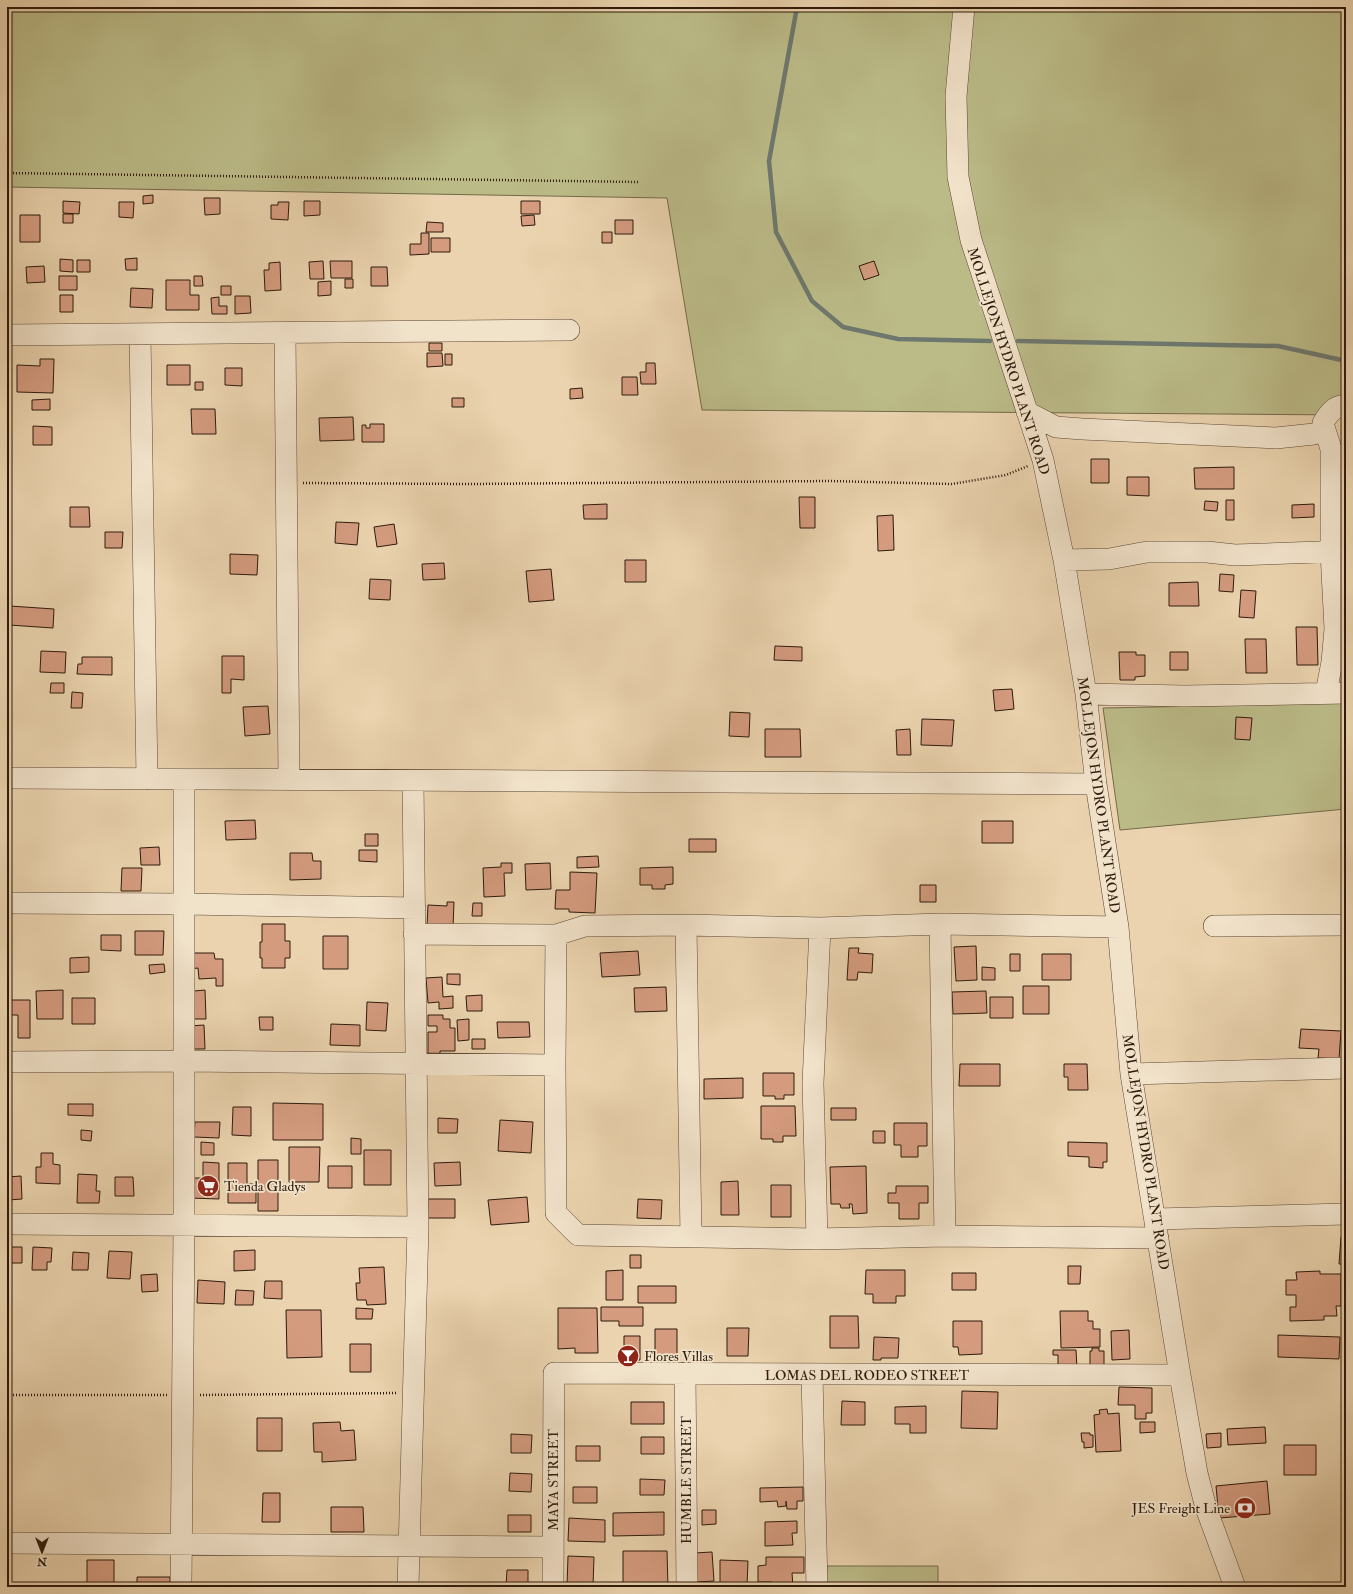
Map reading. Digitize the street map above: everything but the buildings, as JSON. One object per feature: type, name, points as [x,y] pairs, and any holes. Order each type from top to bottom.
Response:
[{"type":"street","name":"MOLLEJON HYDRO PLANT ROAD","points":[[964,7],[956,96],[958,177],[971,240],[1043,460],[1064,560],[1086,694],[1096,784],[1118,927],[1131,1074],[1180,1375],[1196,1468],[1206,1508],[1235,1587]]},
{"type":"street","points":[[7,335],[569,330]]},
{"type":"street","points":[[285,333],[289,780]]},
{"type":"street","points":[[140,334],[147,779]]},
{"type":"street","points":[[1086,694],[1185,696],[1336,693],[1332,662],[1339,552],[1331,450],[1323,423],[1331,411],[1341,405],[1346,405]]},
{"type":"street","points":[[1027,412],[1056,426],[1118,432],[1276,438],[1314,434],[1325,430]]},
{"type":"street","points":[[1064,560],[1109,559],[1147,552],[1207,552],[1235,556],[1339,552]]},
{"type":"street","points":[[7,778],[1096,784]]},
{"type":"street","points":[[181,1587],[184,1226],[184,779]]},
{"type":"street","points":[[408,1587],[418,1227],[413,780]]},
{"type":"street","points":[[7,903],[415,908]]},
{"type":"street","points":[[414,934],[556,935],[585,926],[686,925],[820,928],[940,924],[1118,927]]},
{"type":"street","points":[[940,924],[945,1236]]},
{"type":"street","points":[[686,925],[691,1237]]},
{"type":"street","points":[[1214,926],[1346,925]]},
{"type":"street","points":[[817,1239],[813,1083],[820,928]]},
{"type":"street","points":[[556,935],[556,1213],[578,1235],[817,1239],[945,1236],[1157,1229],[1346,1214]]},
{"type":"street","points":[[7,1062],[184,1061],[555,1065]]},
{"type":"street","points":[[1131,1074],[1346,1068]]},
{"type":"street","points":[[7,1224],[418,1227]]},
{"type":"street","name":"LOMAS DEL RODEO STREET","points":[[554,1374],[685,1373],[812,1375],[1180,1375]]},
{"type":"street","name":"HUMBLE STREET","points":[[685,1373],[687,1587]]},
{"type":"street","name":"MAYA STREET","points":[[552,1587],[554,1374]]},
{"type":"street","points":[[812,1375],[817,1587]]},
{"type":"street","points":[[7,1543],[553,1547]]},
{"type":"path","points":[[7,173],[639,182]]},
{"type":"path","points":[[286,484],[532,484],[829,481],[952,484],[1006,475],[1043,460]]},
{"type":"path","points":[[7,1395],[413,1393]]},
{"type":"green space","points":[[7,7],[1346,7],[1346,415],[702,410],[667,198],[7,187]]},
{"type":"green space","points":[[1346,703],[1346,809],[1120,830],[1103,708]]},
{"type":"green space","points":[[827,1566],[938,1566],[938,1587],[826,1587]]},
{"type":"waterway","points":[[797,7],[769,161],[776,232],[812,301],[843,327],[898,339],[990,341]]},
{"type":"waterway","points":[[1018,341],[1278,346],[1346,361]]},
{"type":"place","name":"Tienda Gladys","points":[[208,1186]]},
{"type":"place","name":"Flores Villas","points":[[628,1356]]},
{"type":"place","name":"JES Freight Line","points":[[1245,1508]]}]
